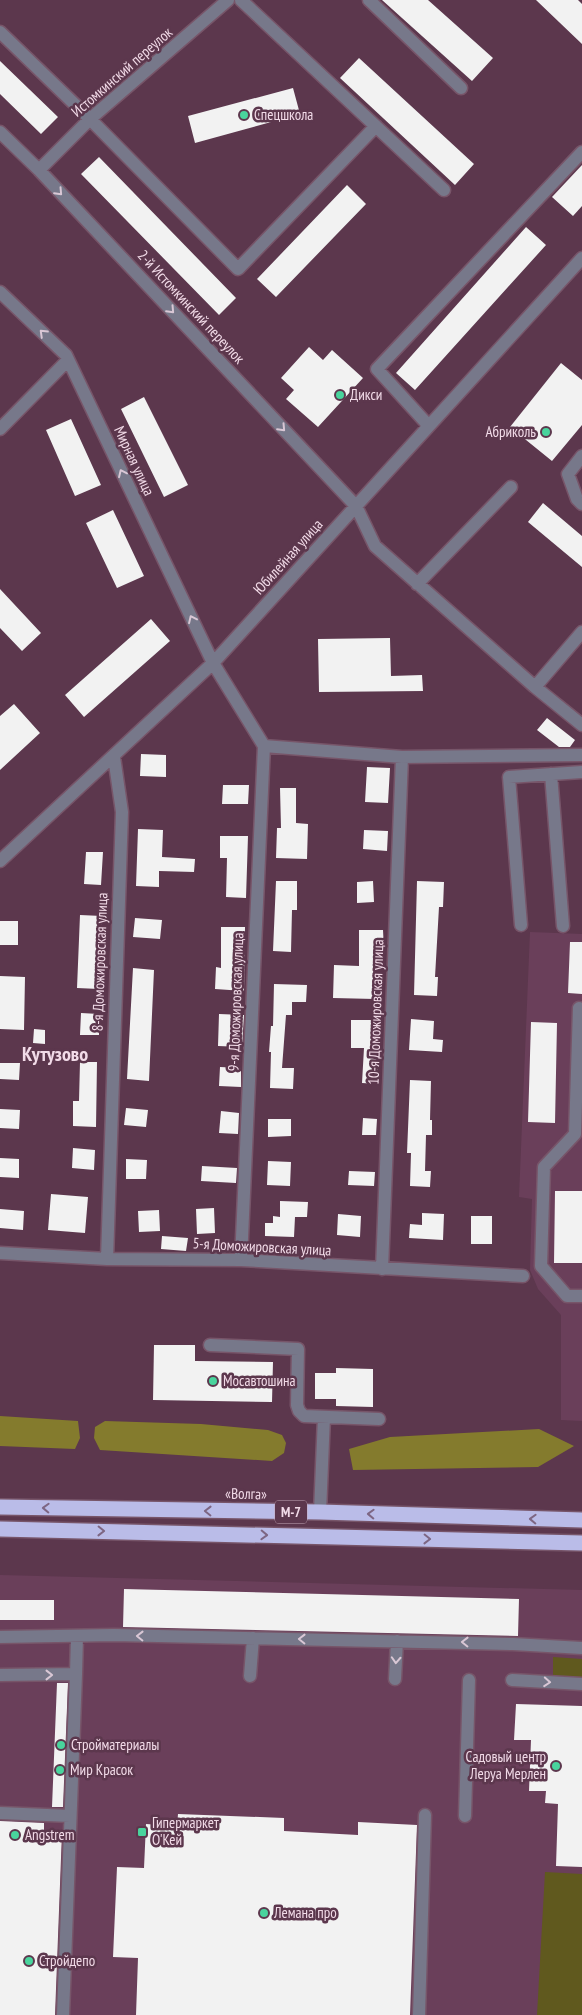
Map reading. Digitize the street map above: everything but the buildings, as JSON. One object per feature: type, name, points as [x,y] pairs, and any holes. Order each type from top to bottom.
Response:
[{"type":"highway","name":"«Волга»","points":[[0,1507],[320,1512],[582,1520]]},
{"type":"highway","name":"М-7","points":[[0,1529],[582,1543]]},
{"type":"street","name":"Истомкинский переулок","points":[[39,170],[90,120],[228,0]]},
{"type":"street","points":[[241,0],[444,190]]},
{"type":"street","points":[[369,0],[461,88]]},
{"type":"street","points":[[0,32],[238,269],[376,126]]},
{"type":"street","name":"2-й Истомкинский переулок","points":[[0,132],[39,170],[356,506],[375,546],[535,687],[582,725]]},
{"type":"street","points":[[428,425],[377,369],[582,152]]},
{"type":"street","name":"Юбилейная улица","points":[[0,861],[213,664],[428,425],[582,258]]},
{"type":"street","name":"Мирная улица","points":[[0,292],[66,355],[213,664],[264,746]]},
{"type":"street","points":[[0,429],[68,360]]},
{"type":"street","points":[[582,456],[568,474],[577,499],[582,504]]},
{"type":"street","points":[[417,584],[512,487]]},
{"type":"street","points":[[535,687],[582,632]]},
{"type":"street","points":[[264,746],[402,757],[582,755]]},
{"type":"street","name":"9-я Доможировская улица","points":[[241,1260],[264,746]]},
{"type":"street","name":"8-я Доможировская улица","points":[[106,1259],[122,812],[114,757]]},
{"type":"street","name":"10-я Доможировская улица","points":[[382,1269],[402,757]]},
{"type":"street","points":[[522,926],[509,777],[582,772]]},
{"type":"street","points":[[551,774],[563,926]]},
{"type":"street","points":[[582,1008],[579,1008],[575,1134],[544,1167],[541,1266],[567,1296],[582,1296]]},
{"type":"street","name":"5-я Доможировская улица","points":[[0,1253],[106,1259],[241,1260],[523,1276]]},
{"type":"street","points":[[210,1345],[298,1349],[297,1405],[299,1411],[304,1416],[379,1419]]},
{"type":"street","points":[[320,1512],[324,1417]]},
{"type":"street","points":[[0,1637],[114,1635],[513,1644],[582,1648]]},
{"type":"street","points":[[63,2015],[77,1636]]},
{"type":"street","points":[[250,1676],[252,1638]]},
{"type":"street","points":[[395,1679],[397,1641]]},
{"type":"street","points":[[0,1675],[76,1674]]},
{"type":"street","points":[[466,1816],[469,1680]]},
{"type":"street","points":[[512,1680],[582,1684]]},
{"type":"street","points":[[0,1813],[70,1816]]},
{"type":"street","points":[[419,2015],[425,1815]]},
{"type":"shaded area","points":[[530,932],[582,934],[582,1421],[561,1420],[561,1315],[538,1289],[530,1270],[532,1199],[519,1197]]},
{"type":"shaded area","points":[[0,1416],[78,1421],[80,1438],[75,1449],[0,1446]]},
{"type":"shaded area","points":[[105,1421],[201,1424],[268,1430],[282,1435],[286,1443],[284,1453],[272,1461],[100,1450],[94,1438],[95,1427]]},
{"type":"shaded area","points":[[539,1429],[574,1446],[538,1467],[353,1470],[349,1449],[390,1437]]},
{"type":"shaded area","points":[[0,1575],[582,1590],[582,2015],[0,2015]]},
{"type":"shaded area","points":[[553,1657],[582,1659],[582,1679],[553,1678]]},
{"type":"shaded area","points":[[545,1872],[582,1874],[582,2015],[537,2015]]},
{"type":"place","name":"Спецшкола","points":[[244,115]]},
{"type":"place","name":"Дикси","points":[[340,395]]},
{"type":"place","name":"Абриколь","points":[[546,432]]},
{"type":"place","name":"Мосавтошина","points":[[213,1381]]},
{"type":"place","name":"Стройматериалы","points":[[61,1745]]},
{"type":"place","name":"Садовый центр Леруа Мерлен","points":[[556,1766]]},
{"type":"place","name":"Мир Красок","points":[[60,1770]]},
{"type":"place","name":"Гипермаркет О'Кей","points":[[142,1832]]},
{"type":"place","name":"Angstrem","points":[[15,1835]]},
{"type":"place","name":"Лемана про","points":[[264,1913]]},
{"type":"place","name":"Стройдепо","points":[[29,1961]]},
{"type":"district","name":"Кутузово","points":[[55,1054]]}]
